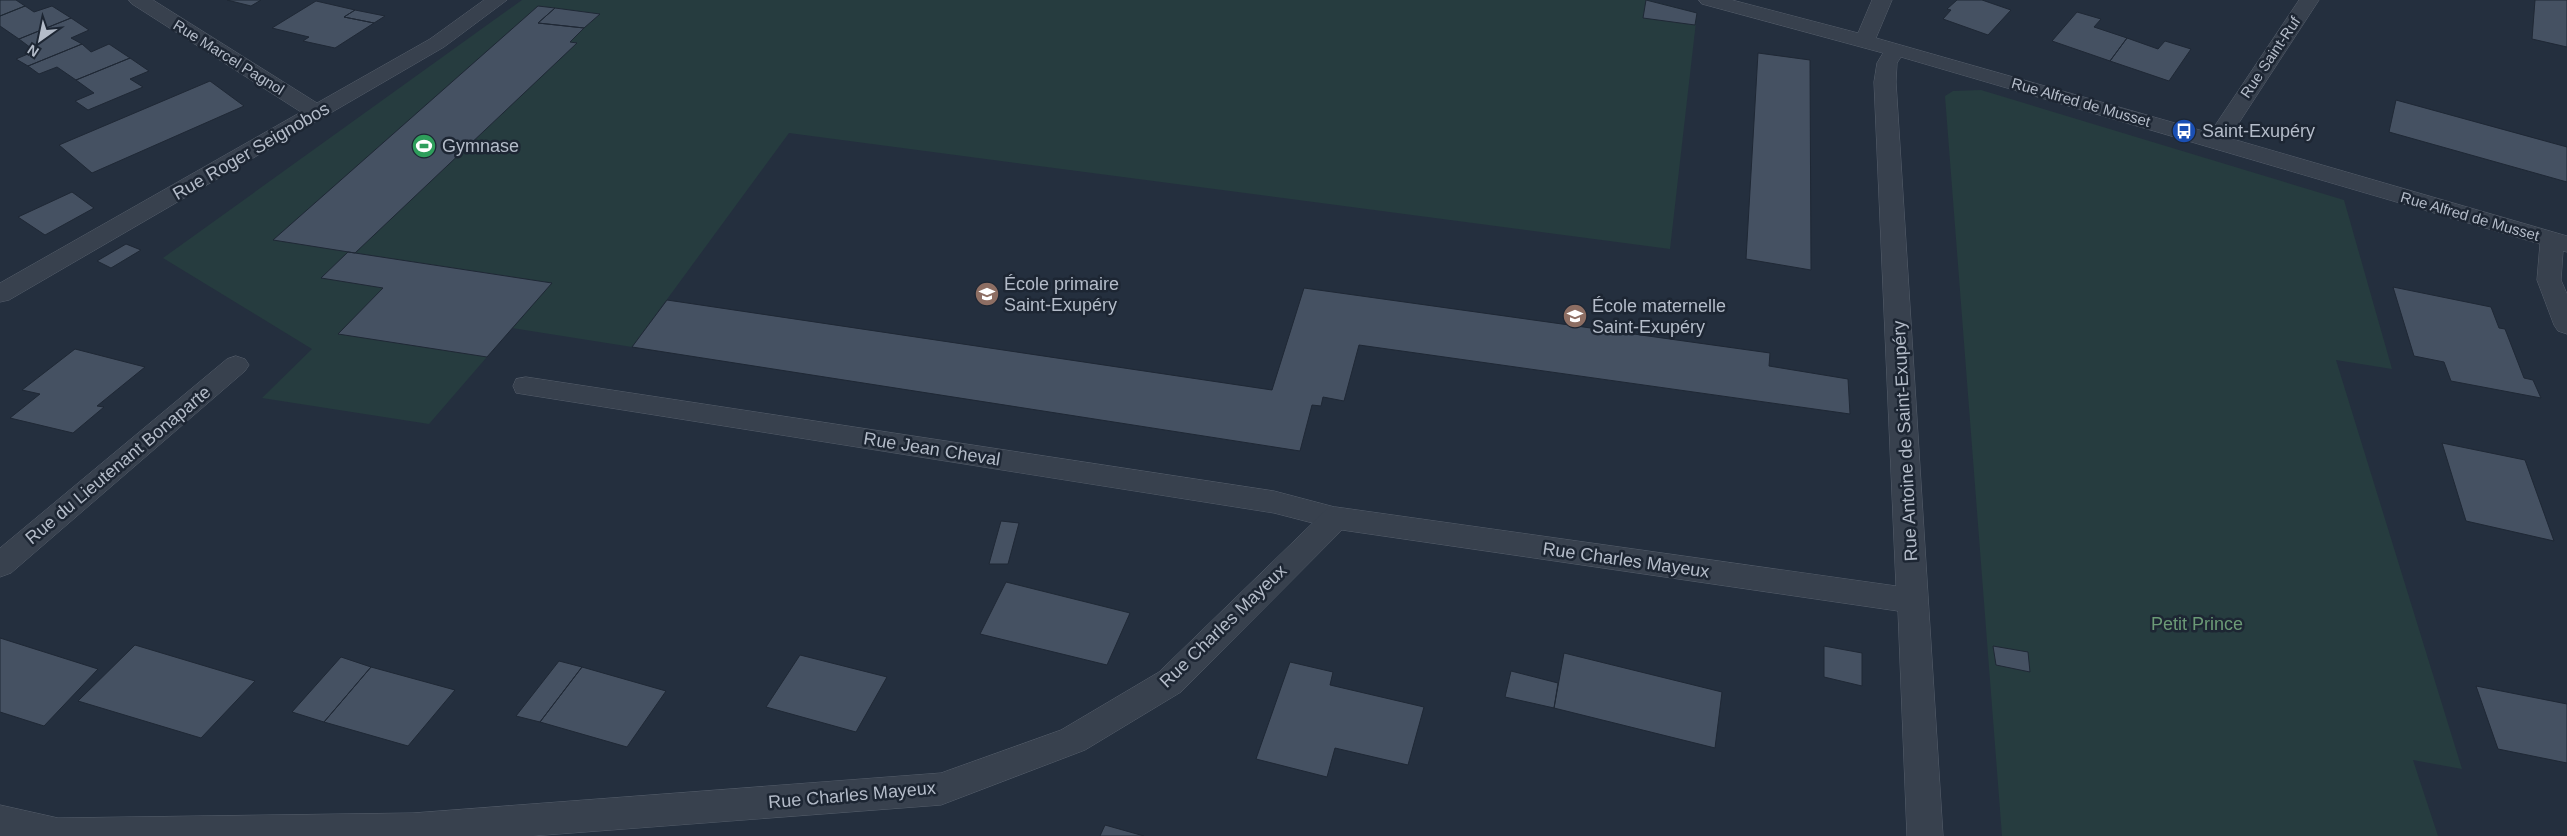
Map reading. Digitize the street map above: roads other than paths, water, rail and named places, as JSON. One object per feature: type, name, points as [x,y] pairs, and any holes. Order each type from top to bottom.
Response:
[{"type":"street","name":"Rue Marcel Pagnol","points":[[139,0],[318,113]]},
{"type":"street","name":"Rue Roger Seignobos","points":[[0,294],[437,43],[497,0]]},
{"type":"street","name":"Rue Alfred de Musset","points":[[1709,0],[1865,40],[2559,242]]},
{"type":"street","points":[[1865,40],[1882,0]]},
{"type":"street","name":"Rue Saint-Ruf","points":[[2216,141],[2309,0]]},
{"type":"street","name":"Rue Antoine de Saint-Exupéry","points":[[1896,49],[1888,63],[1885,82],[1925,836]]},
{"type":"street","points":[[2559,242],[2549,280],[2567,325]]},
{"type":"street","name":"Rue du Lieutenant Bonaparte","points":[[0,565],[236,366]]},
{"type":"street","name":"Rue Jean Cheval","points":[[526,386],[1274,502],[1336,518]]},
{"type":"street","name":"Rue Charles Mayeux","points":[[412,833],[941,788],[1073,740],[1170,682],[1336,518],[1914,601]]},
{"type":"street","points":[[0,821],[58,834],[412,833]]},
{"type":"place","name":"Saint-Exupéry","points":[[2184,131]]},
{"type":"place","name":"Gymnase","points":[[424,146]]},
{"type":"place","name":"École primaire Saint-Exupéry","points":[[987,294]]},
{"type":"place","name":"École maternelle Saint-Exupéry","points":[[1575,316]]},
{"type":"park label","name":"Petit Prince","points":[[2197,624]]}]
